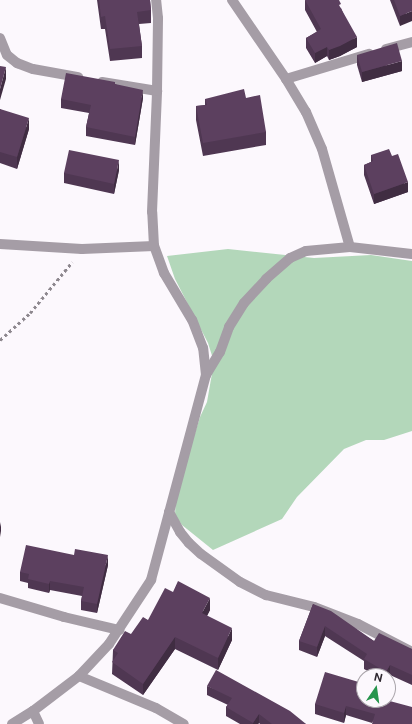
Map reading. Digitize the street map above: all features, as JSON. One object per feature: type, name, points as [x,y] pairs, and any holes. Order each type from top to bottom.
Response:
[{"type":"street","points":[[156,0],[158,18],[157,91],[152,212],[154,246],[164,273],[192,320],[203,348],[206,375]]},
{"type":"street","points":[[232,0],[286,79],[306,112],[322,149],[350,247]]},
{"type":"street","points":[[0,38],[7,55],[16,63],[33,69],[157,91]]},
{"type":"street","points":[[286,79],[412,42]]},
{"type":"street","points":[[0,244],[82,249],[154,246]]},
{"type":"street","points":[[12,724],[79,676],[109,644],[151,580],[168,512],[206,375],[220,352],[229,327],[244,303],[266,279],[290,258],[306,251],[350,247],[412,254]]},
{"type":"street","points":[[168,512],[180,532],[189,543],[201,554],[240,582],[266,595],[314,607],[358,624],[412,652]]},
{"type":"street","points":[[0,598],[64,617],[119,630]]},
{"type":"street","points":[[79,676],[156,708],[184,724]]},
{"type":"street","points":[[33,710],[39,724]]},
{"type":"path","points":[[0,340],[30,313],[82,249]]},
{"type":"green space","points":[[228,249],[314,258],[371,255],[412,261],[412,431],[384,440],[366,440],[344,449],[297,497],[282,519],[213,550],[182,525],[175,515],[176,494],[200,417],[207,402],[214,362],[208,343],[175,279],[167,256]]},
{"type":"building","points":[[99,0],[150,0],[151,10],[137,12],[142,46],[110,49],[105,16],[101,17]]},
{"type":"building","points":[[305,0],[339,0],[341,4],[339,5],[357,37],[340,46],[329,50],[327,47],[315,53],[306,38],[321,29]]},
{"type":"building","points":[[394,0],[412,0],[412,11],[400,16]]},
{"type":"building","points":[[397,43],[402,61],[362,72],[357,55]]},
{"type":"building","points":[[0,66],[6,67],[0,89]]},
{"type":"building","points":[[66,73],[115,82],[115,84],[143,90],[135,137],[86,127],[91,105],[61,99]]},
{"type":"building","points":[[244,89],[246,98],[260,95],[266,132],[203,143],[196,106],[207,105],[205,99]]},
{"type":"building","points":[[0,109],[29,118],[17,157],[0,152]]},
{"type":"building","points":[[389,149],[392,156],[398,154],[408,182],[374,194],[364,165],[373,161],[371,155]]},
{"type":"building","points":[[69,150],[119,160],[114,184],[64,173]]},
{"type":"building","points":[[26,545],[74,555],[75,549],[108,555],[97,604],[81,601],[84,587],[50,581],[49,584],[28,579],[29,574],[20,572]]},
{"type":"building","points":[[178,581],[210,598],[202,613],[232,628],[218,658],[175,637],[143,684],[112,662],[118,653],[113,650],[125,631],[131,634],[143,617],[148,620],[165,588],[173,592]]},
{"type":"building","points":[[313,604],[331,611],[374,641],[379,633],[412,649],[412,675],[390,665],[388,668],[379,668],[364,659],[367,654],[325,626],[317,647],[299,641]]},
{"type":"building","points":[[216,670],[290,711],[306,724],[272,724],[259,714],[253,723],[226,707],[232,698],[207,686]]},
{"type":"building","points":[[325,672],[356,681],[356,708],[396,708],[396,703],[412,707],[412,724],[372,724],[375,714],[346,706],[344,713],[315,704]]}]
